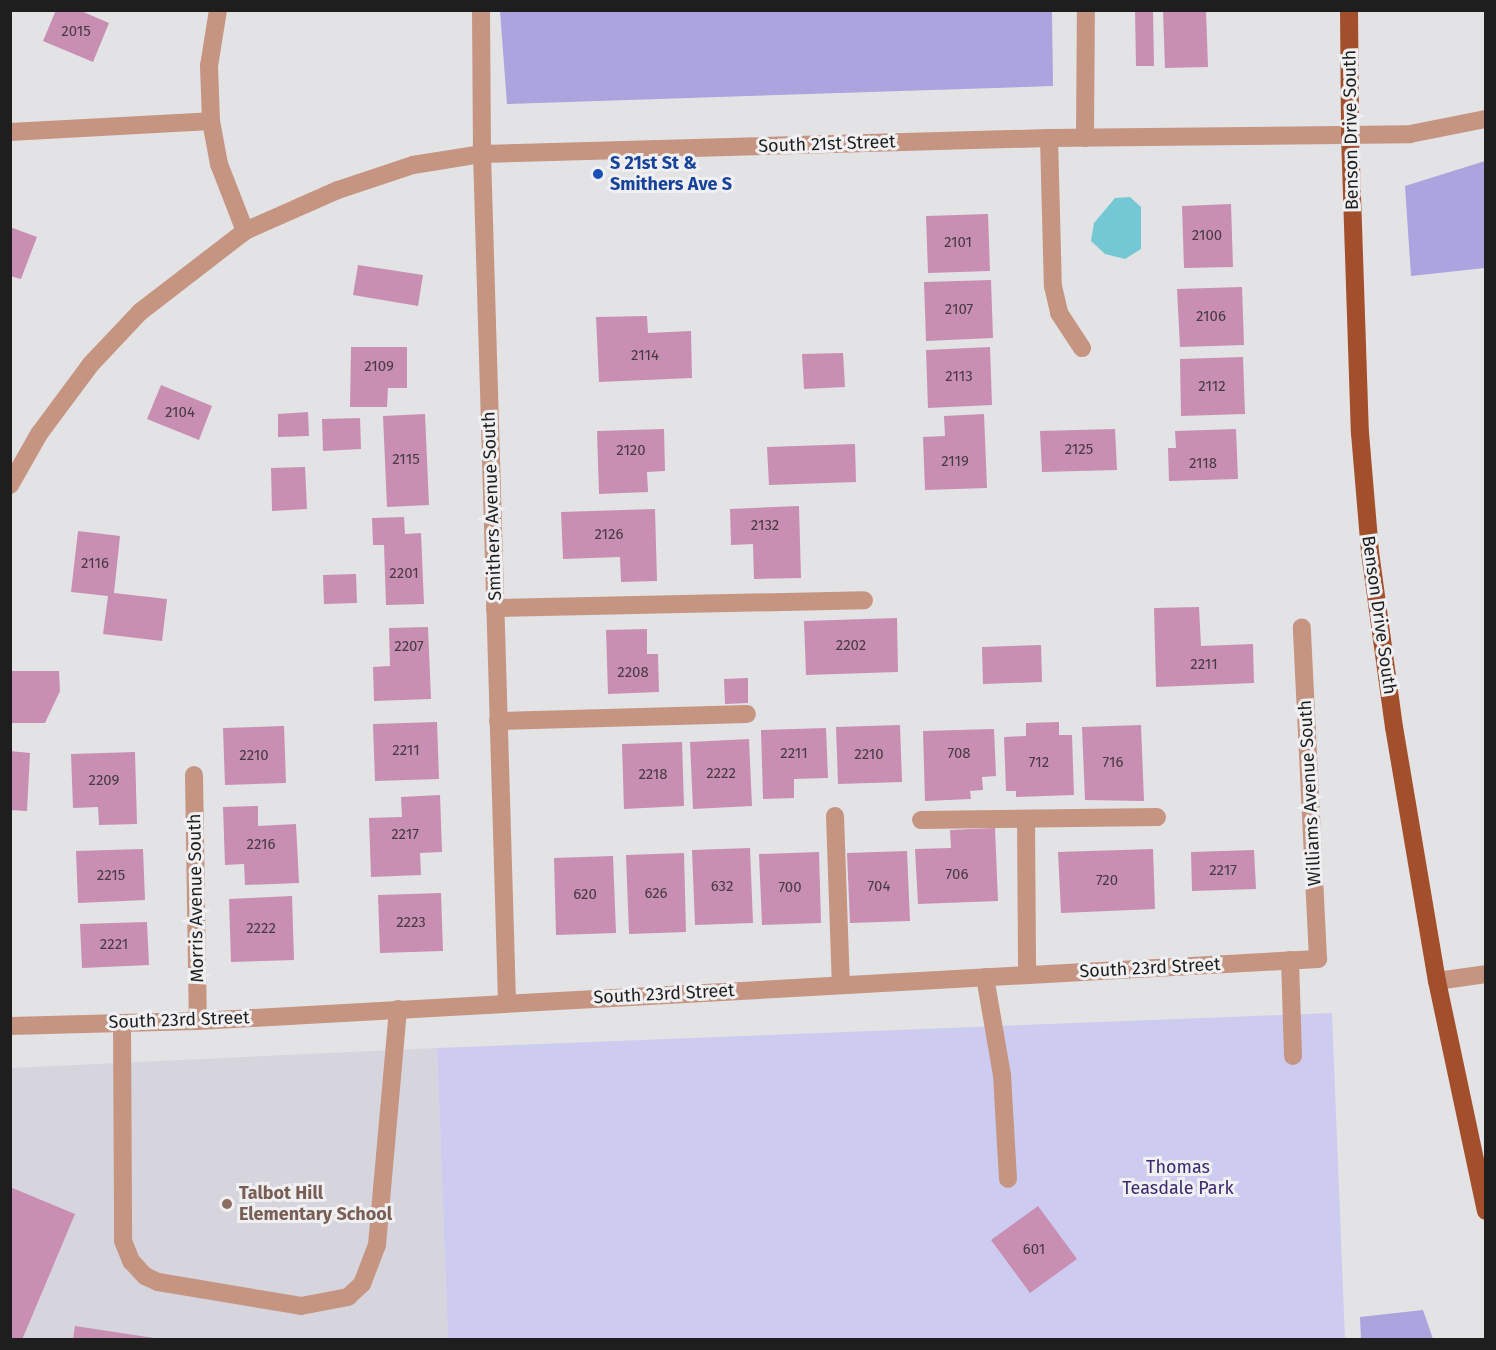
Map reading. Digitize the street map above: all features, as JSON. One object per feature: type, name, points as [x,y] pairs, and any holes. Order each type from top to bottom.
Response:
[{"type":"main road","name":"Benson Drive South","points":[[1349,10],[1350,135],[1360,433],[1370,552],[1396,739],[1437,981],[1485,1210]]},
{"type":"street","points":[[218,10],[209,66],[211,121],[219,164],[245,231]]},
{"type":"street","name":"Smithers Avenue South","points":[[480,10],[482,154],[507,1002]]},
{"type":"street","points":[[1086,10],[1086,138]]},
{"type":"street","name":"South 21st Street","points":[[10,484],[39,434],[91,364],[140,312],[245,231],[338,190],[413,165],[482,154],[1048,138],[1410,134],[1485,119]]},
{"type":"street","points":[[10,132],[211,121]]},
{"type":"street","points":[[1048,138],[1053,286],[1059,313],[1082,348]]},
{"type":"street","points":[[495,608],[864,600]]},
{"type":"street","name":"Williams Avenue South","points":[[1302,627],[1318,959]]},
{"type":"street","points":[[498,722],[747,714]]},
{"type":"street","name":"Morris Avenue South","points":[[194,775],[198,1020]]},
{"type":"street","points":[[835,816],[841,984]]},
{"type":"street","points":[[921,820],[1157,817]]},
{"type":"street","points":[[1026,819],[1027,974]]},
{"type":"street","name":"South 23rd Street","points":[[10,1026],[198,1020],[1318,959]]},
{"type":"street","points":[[1290,960],[1293,1056]]},
{"type":"street","points":[[1437,981],[1485,974]]},
{"type":"street","points":[[986,977],[1002,1075],[1008,1179]]},
{"type":"street","points":[[122,1023],[123,1241],[131,1261],[145,1276],[158,1282],[301,1306],[348,1298],[362,1284],[377,1245],[398,1009]]},
{"type":"shaded area","points":[[500,11],[1052,11],[1053,86],[507,104]]},
{"type":"shaded area","points":[[1485,161],[1485,268],[1411,276],[1405,186]]},
{"type":"shaded area","points":[[1130,197],[1141,207],[1141,249],[1125,259],[1105,254],[1091,241],[1094,223],[1115,198]]},
{"type":"shaded area","name":"Talbot Hill Elementary School","points":[[437,1048],[448,1339],[11,1339],[10,1068]]},
{"type":"shaded area","points":[[1423,1310],[1433,1339],[1361,1339],[1360,1317]]},
{"type":"green space","name":"Thomas Teasdale Park","points":[[1332,1013],[1345,1339],[448,1339],[437,1048]]},
{"type":"building","points":[[56,10],[79,10],[109,23],[93,62],[43,41]]},
{"type":"building","points":[[1135,10],[1153,10],[1154,66],[1136,66]]},
{"type":"building","points":[[1163,10],[1206,10],[1208,67],[1165,68]]},
{"type":"building","points":[[1231,204],[1233,267],[1184,268],[1182,206]]},
{"type":"building","points":[[988,214],[990,271],[928,273],[926,216]]},
{"type":"building","points":[[10,227],[37,237],[21,279],[10,276]]},
{"type":"building","points":[[358,265],[423,275],[418,306],[353,295]]},
{"type":"building","points":[[991,280],[993,338],[926,341],[924,282]]},
{"type":"building","points":[[1242,287],[1244,345],[1180,347],[1177,289]]},
{"type":"building","points":[[647,316],[648,333],[691,331],[692,378],[599,382],[596,317]]},
{"type":"building","points":[[351,347],[407,347],[407,388],[388,388],[387,407],[350,407]]},
{"type":"building","points":[[990,347],[992,405],[928,408],[926,350]]},
{"type":"building","points":[[843,353],[845,387],[804,389],[802,354]]},
{"type":"building","points":[[1243,357],[1245,414],[1181,416],[1180,359]]},
{"type":"building","points":[[161,385],[212,406],[199,440],[147,419]]},
{"type":"building","points":[[308,412],[309,436],[278,437],[278,414]]},
{"type":"building","points":[[425,414],[429,505],[387,507],[383,416]]},
{"type":"building","points":[[984,414],[987,488],[925,490],[923,437],[945,436],[944,416]]},
{"type":"building","points":[[360,418],[361,449],[323,451],[322,419]]},
{"type":"building","points":[[664,429],[665,471],[647,472],[648,492],[599,494],[597,431]]},
{"type":"building","points":[[1115,429],[1117,470],[1042,472],[1040,431]]},
{"type":"building","points":[[1236,429],[1238,479],[1169,481],[1168,448],[1176,448],[1175,431]]},
{"type":"building","points":[[855,444],[856,482],[769,485],[767,447]]},
{"type":"building","points":[[305,467],[307,509],[272,511],[271,468]]},
{"type":"building","points":[[799,506],[801,578],[754,579],[753,544],[731,545],[730,509]]},
{"type":"building","points":[[655,509],[657,581],[621,582],[620,557],[563,559],[561,512]]},
{"type":"building","points":[[404,517],[405,534],[421,533],[424,604],[386,605],[384,545],[373,545],[372,518]]},
{"type":"building","points":[[78,531],[120,536],[114,593],[167,599],[162,641],[103,634],[108,596],[71,592]]},
{"type":"building","points":[[356,574],[357,603],[324,604],[323,575]]},
{"type":"building","points":[[1199,607],[1201,646],[1253,644],[1254,683],[1156,687],[1154,608]]},
{"type":"building","points":[[897,618],[898,672],[806,675],[804,621]]},
{"type":"building","points":[[428,627],[431,699],[374,701],[373,667],[390,666],[389,628]]},
{"type":"building","points":[[647,629],[647,654],[658,654],[659,692],[608,694],[606,630]]},
{"type":"building","points":[[1041,645],[1042,682],[983,684],[982,647]]},
{"type":"building","points":[[10,671],[59,671],[60,691],[45,723],[10,723]]},
{"type":"building","points":[[748,678],[748,703],[725,704],[724,679]]},
{"type":"building","points":[[437,722],[439,779],[375,781],[373,724]]},
{"type":"building","points":[[1059,722],[1059,735],[1072,735],[1074,795],[1016,797],[1016,791],[1006,791],[1004,737],[1026,736],[1026,723]]},
{"type":"building","points":[[900,725],[902,782],[838,784],[836,727]]},
{"type":"building","points":[[1141,725],[1144,801],[1085,800],[1082,727]]},
{"type":"building","points":[[284,726],[286,783],[225,785],[223,728]]},
{"type":"building","points":[[826,728],[828,778],[794,779],[794,798],[763,799],[761,730]]},
{"type":"building","points":[[994,729],[996,776],[982,777],[983,790],[970,791],[971,799],[925,801],[923,731]]},
{"type":"building","points":[[749,739],[752,806],[693,809],[690,742]]},
{"type":"building","points":[[682,742],[684,806],[624,809],[622,744]]},
{"type":"building","points":[[10,751],[30,753],[27,811],[10,810]]},
{"type":"building","points":[[135,752],[137,824],[99,825],[98,807],[73,808],[71,754]]},
{"type":"building","points":[[440,795],[442,852],[420,853],[421,875],[371,877],[369,818],[402,817],[401,797]]},
{"type":"building","points":[[258,806],[258,826],[296,824],[299,883],[245,885],[244,864],[225,865],[223,807]]},
{"type":"building","points":[[995,828],[998,901],[918,904],[915,849],[951,848],[950,830]]},
{"type":"building","points":[[750,848],[753,923],[695,925],[692,850]]},
{"type":"building","points":[[143,849],[145,900],[78,903],[76,851]]},
{"type":"building","points":[[1153,849],[1155,909],[1061,913],[1058,852]]},
{"type":"building","points":[[1254,850],[1256,889],[1192,891],[1191,852]]},
{"type":"building","points":[[907,851],[910,921],[850,923],[847,853]]},
{"type":"building","points":[[819,852],[821,923],[762,925],[759,854]]},
{"type":"building","points":[[684,853],[686,932],[629,934],[626,855]]},
{"type":"building","points":[[613,856],[616,933],[556,935],[554,858]]},
{"type":"building","points":[[441,893],[443,951],[380,953],[378,895]]},
{"type":"building","points":[[292,896],[294,960],[231,962],[229,899]]},
{"type":"building","points":[[147,922],[149,965],[82,968],[80,924]]},
{"type":"building","points":[[10,1187],[75,1214],[22,1340],[10,1340]]},
{"type":"building","points":[[1038,1206],[1077,1259],[1030,1293],[991,1240]]},
{"type":"building","points":[[75,1326],[154,1338],[154,1340],[73,1340]]},
{"type":"place","name":"S 21st St & Smithers Ave S","points":[[598,174]]},
{"type":"place","name":"Talbot Hill Elementary School","points":[[227,1204]]}]
